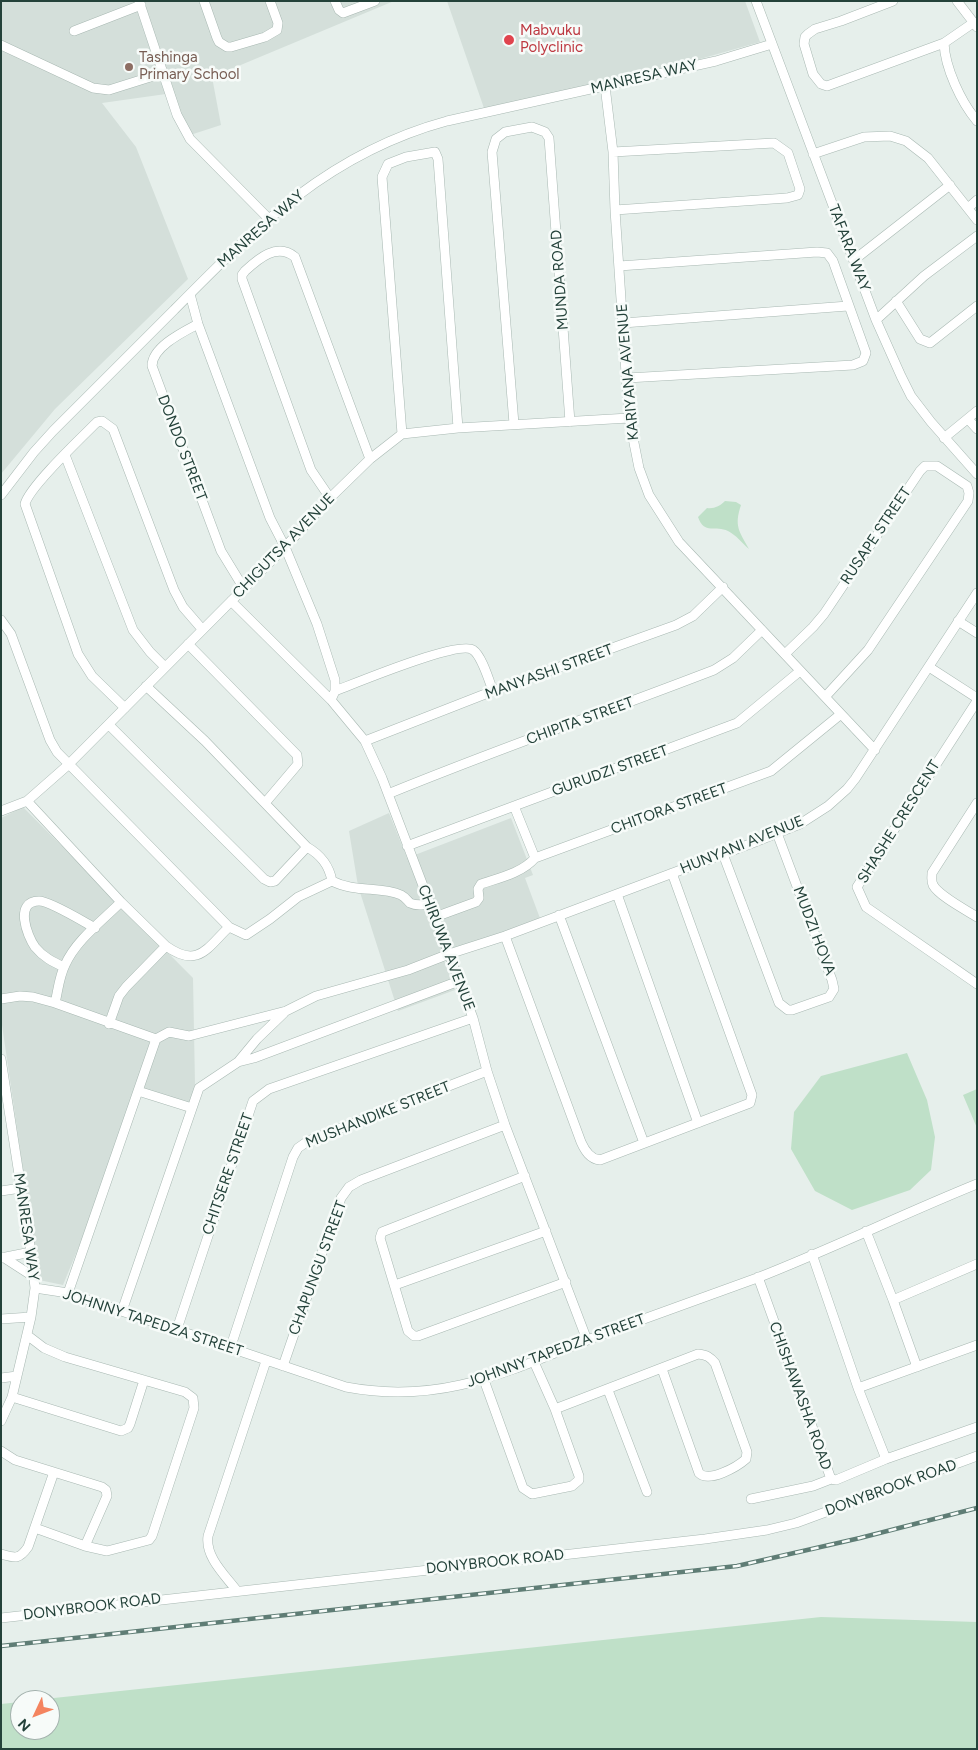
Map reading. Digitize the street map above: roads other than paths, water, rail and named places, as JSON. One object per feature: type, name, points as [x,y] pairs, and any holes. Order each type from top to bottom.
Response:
[{"type":"street","points":[[204,1],[217,38],[222,44],[231,48],[270,36],[276,30],[278,24],[270,1]]},
{"type":"street","points":[[335,1],[339,10],[343,13],[375,1]]},
{"type":"street","name":"TAFARA WAY","points":[[756,1],[876,320],[911,396],[944,438],[977,474]]},
{"type":"street","points":[[893,1],[815,29],[805,37],[804,44],[814,74],[821,84],[827,86],[944,42],[975,25],[957,1]]},
{"type":"street","points":[[74,31],[140,3],[177,115],[190,139],[269,219]]},
{"type":"street","points":[[944,42],[945,56],[962,98],[977,121]]},
{"type":"street","name":"MANRESA WAY","points":[[1,495],[34,452],[53,431],[190,294],[269,219],[294,198],[335,169],[362,153],[395,138],[447,120],[716,61],[772,44]]},
{"type":"street","points":[[1,45],[100,90],[109,90],[163,73]]},
{"type":"street","name":"KARIYANA AVENUE","points":[[605,86],[613,152],[629,418],[639,468],[649,496],[680,542],[875,750]]},
{"type":"street","name":"MUNDA ROAD","points":[[514,424],[492,152],[496,139],[504,132],[532,127],[545,132],[549,138],[570,422]]},
{"type":"street","points":[[813,154],[864,137],[890,136],[906,141],[928,158],[977,220]]},
{"type":"street","points":[[613,152],[774,143],[788,153],[800,184],[798,195],[769,200],[615,210]]},
{"type":"street","points":[[458,428],[438,159],[435,153],[406,157],[388,164],[382,176],[402,434],[514,424],[629,418]]},
{"type":"street","points":[[854,260],[950,185]]},
{"type":"street","points":[[968,208],[977,200]]},
{"type":"street","points":[[876,320],[924,276],[977,236]]},
{"type":"street","points":[[330,498],[311,470],[242,277],[245,271],[268,253],[281,251],[292,254],[296,260],[370,459]]},
{"type":"street","points":[[619,266],[825,252],[833,260],[866,355],[864,361],[853,365],[627,378]]},
{"type":"street","points":[[190,294],[198,324],[270,518],[285,547],[317,624],[335,680],[336,691],[331,700]]},
{"type":"street","points":[[896,300],[920,339],[930,343],[977,306]]},
{"type":"street","points":[[623,322],[848,306]]},
{"type":"street","name":"DONDO STREET","points":[[198,324],[168,342],[155,356],[152,366],[221,551],[243,587]]},
{"type":"street","points":[[944,438],[977,411]]},
{"type":"street","points":[[968,419],[977,429]]},
{"type":"street","points":[[125,708],[92,676],[78,654],[26,507],[27,497],[42,479],[97,422],[102,421],[111,426],[174,590],[183,607],[202,629]]},
{"type":"street","name":"CHIGUTSA AVENUE","points":[[1,811],[27,801],[68,765],[243,587],[285,547],[330,498],[370,459],[402,434]]},
{"type":"street","points":[[65,456],[133,630],[150,652],[165,667]]},
{"type":"street","name":"RUSAPE STREET","points":[[784,654],[824,614],[917,474],[925,466],[937,466],[966,486],[969,493],[968,502],[868,650],[826,697]]},
{"type":"street","name":"MANYASHI STREET","points":[[365,741],[493,691],[676,625],[693,616],[723,587]]},
{"type":"street","name":"HUNYANI AVENUE","points":[[286,1011],[316,996],[408,970],[504,936],[800,824],[828,806],[847,789],[875,750],[977,593]]},
{"type":"street","name":"CHIRUWA AVENUE","points":[[231,601],[331,700],[365,741],[388,794],[449,954],[472,1018],[505,1125],[587,1340]]},
{"type":"street","points":[[1,620],[11,634],[50,740],[57,752],[229,927],[246,935],[298,897],[332,881],[360,890],[389,892],[403,896],[410,903],[418,906],[430,904]]},
{"type":"street","points":[[958,621],[977,633]]},
{"type":"street","name":"CHIPITA STREET","points":[[388,794],[466,762],[714,670],[733,658],[762,630]]},
{"type":"street","points":[[188,644],[298,756],[298,764],[265,803]]},
{"type":"street","points":[[336,691],[433,655],[466,647],[471,648],[478,654],[493,691]]},
{"type":"street","points":[[928,667],[977,700]]},
{"type":"street","name":"GURUDZI STREET","points":[[407,846],[737,723],[800,672]]},
{"type":"street","points":[[146,686],[265,803],[307,848],[318,854],[327,865],[332,881]]},
{"type":"street","name":"SHASHE CRESCENT","points":[[977,700],[857,887],[866,907],[977,984]]},
{"type":"street","name":"CHITORA STREET","points":[[435,917],[476,902],[479,898],[478,889],[481,884],[529,865],[535,858],[772,772],[840,714]]},
{"type":"street","points":[[109,725],[264,879],[270,882],[275,881],[307,848]]},
{"type":"street","points":[[27,801],[121,902],[166,946],[181,955],[196,956],[229,927]]},
{"type":"street","points":[[977,803],[932,873],[932,876],[933,885],[938,892],[977,917]]},
{"type":"street","points":[[514,806],[535,858]]},
{"type":"street","name":"MUDZI HOVA","points":[[723,854],[779,1004],[788,1010],[792,1010],[829,997],[834,988],[832,980],[777,833]]},
{"type":"street","points":[[504,936],[581,1142],[588,1154],[598,1160],[698,1124],[750,1103],[752,1091],[672,873]]},
{"type":"street","points":[[617,894],[698,1124]]},
{"type":"street","points":[[64,967],[48,959],[36,947],[29,936],[24,921],[24,910],[31,903],[40,901],[68,912],[95,928]]},
{"type":"street","points":[[55,1003],[64,967],[77,946],[121,902]]},
{"type":"street","points":[[559,915],[644,1143]]},
{"type":"street","points":[[109,1024],[120,996],[126,987],[166,946]]},
{"type":"street","points":[[238,1062],[254,1058],[459,981]]},
{"type":"street","points":[[1,999],[26,996],[55,1003],[109,1024],[156,1039]]},
{"type":"street","points":[[68,1293],[156,1039],[169,1032],[189,1036],[286,1011]]},
{"type":"street","points":[[122,1311],[199,1088],[238,1062],[257,1039],[286,1011]]},
{"type":"street","name":"CHITSERE STREET","points":[[177,1329],[225,1181],[254,1101],[269,1089],[472,1018]]},
{"type":"street","name":"MANRESA WAY","points":[[1,1061],[6,1118],[32,1252],[35,1288],[27,1335],[12,1397],[1,1421]]},
{"type":"street","name":"MUSHANDIKE STREET","points":[[230,1348],[293,1157],[298,1148],[316,1137],[487,1071]]},
{"type":"street","points":[[138,1091],[192,1108]]},
{"type":"street","name":"CHAPUNGU STREET","points":[[283,1366],[342,1198],[349,1187],[360,1180],[505,1125]]},
{"type":"street","points":[[526,1176],[384,1230],[380,1234],[408,1331],[414,1336],[566,1282]]},
{"type":"street","name":"JOHNNY TAPEDZA STREET","points":[[35,1288],[68,1293],[346,1387],[392,1393],[444,1389],[484,1380],[758,1277],[977,1184]]},
{"type":"street","points":[[1,1191],[21,1188]]},
{"type":"street","points":[[395,1285],[546,1231]]},
{"type":"street","points":[[866,1231],[917,1367]]},
{"type":"street","points":[[2,1258],[32,1252]]},
{"type":"street","points":[[812,1254],[858,1388],[886,1459]]},
{"type":"street","points":[[2,1258],[34,1277]]},
{"type":"street","points":[[893,1300],[977,1264]]},
{"type":"street","name":"CHISHAWASHA ROAD","points":[[758,1277],[831,1479],[836,1480],[886,1459],[977,1427]]},
{"type":"street","points":[[1,1319],[31,1316]]},
{"type":"street","points":[[27,1335],[44,1348],[56,1353],[186,1392],[193,1398],[194,1408],[152,1536],[146,1542],[112,1551],[99,1550],[35,1528]]},
{"type":"street","points":[[858,1388],[977,1346]]},
{"type":"street","points":[[555,1409],[662,1370],[698,1354],[710,1357],[715,1363],[747,1452],[746,1459],[726,1471],[708,1477],[701,1476],[662,1370]]},
{"type":"street","points":[[237,1591],[209,1554],[206,1546],[266,1360]]},
{"type":"street","points":[[484,1380],[523,1488],[529,1493],[572,1486],[579,1480],[579,1476],[555,1409],[534,1362]]},
{"type":"street","points":[[1,1378],[17,1376]]},
{"type":"street","points":[[12,1397],[120,1431],[128,1428],[130,1424],[144,1380]]},
{"type":"street","points":[[608,1390],[647,1492]]},
{"type":"street","points":[[1,1451],[15,1460],[102,1487],[106,1490],[107,1496],[85,1546]]},
{"type":"street","name":"DONYBROOK ROAD","points":[[1,1618],[705,1539],[768,1530],[796,1523],[977,1456]]},
{"type":"street","points":[[1,1554],[15,1558],[23,1555],[28,1547],[54,1472]]},
{"type":"street","points":[[751,1499],[813,1486],[831,1479]]},
{"type":"railway","points":[[1,1646],[737,1566],[860,1538],[977,1508]]},
{"type":"place","name":"Mabvuku Polyclinic","points":[[509,40]]},
{"type":"place","name":"Tashinga Primary School","points":[[129,67]]}]
